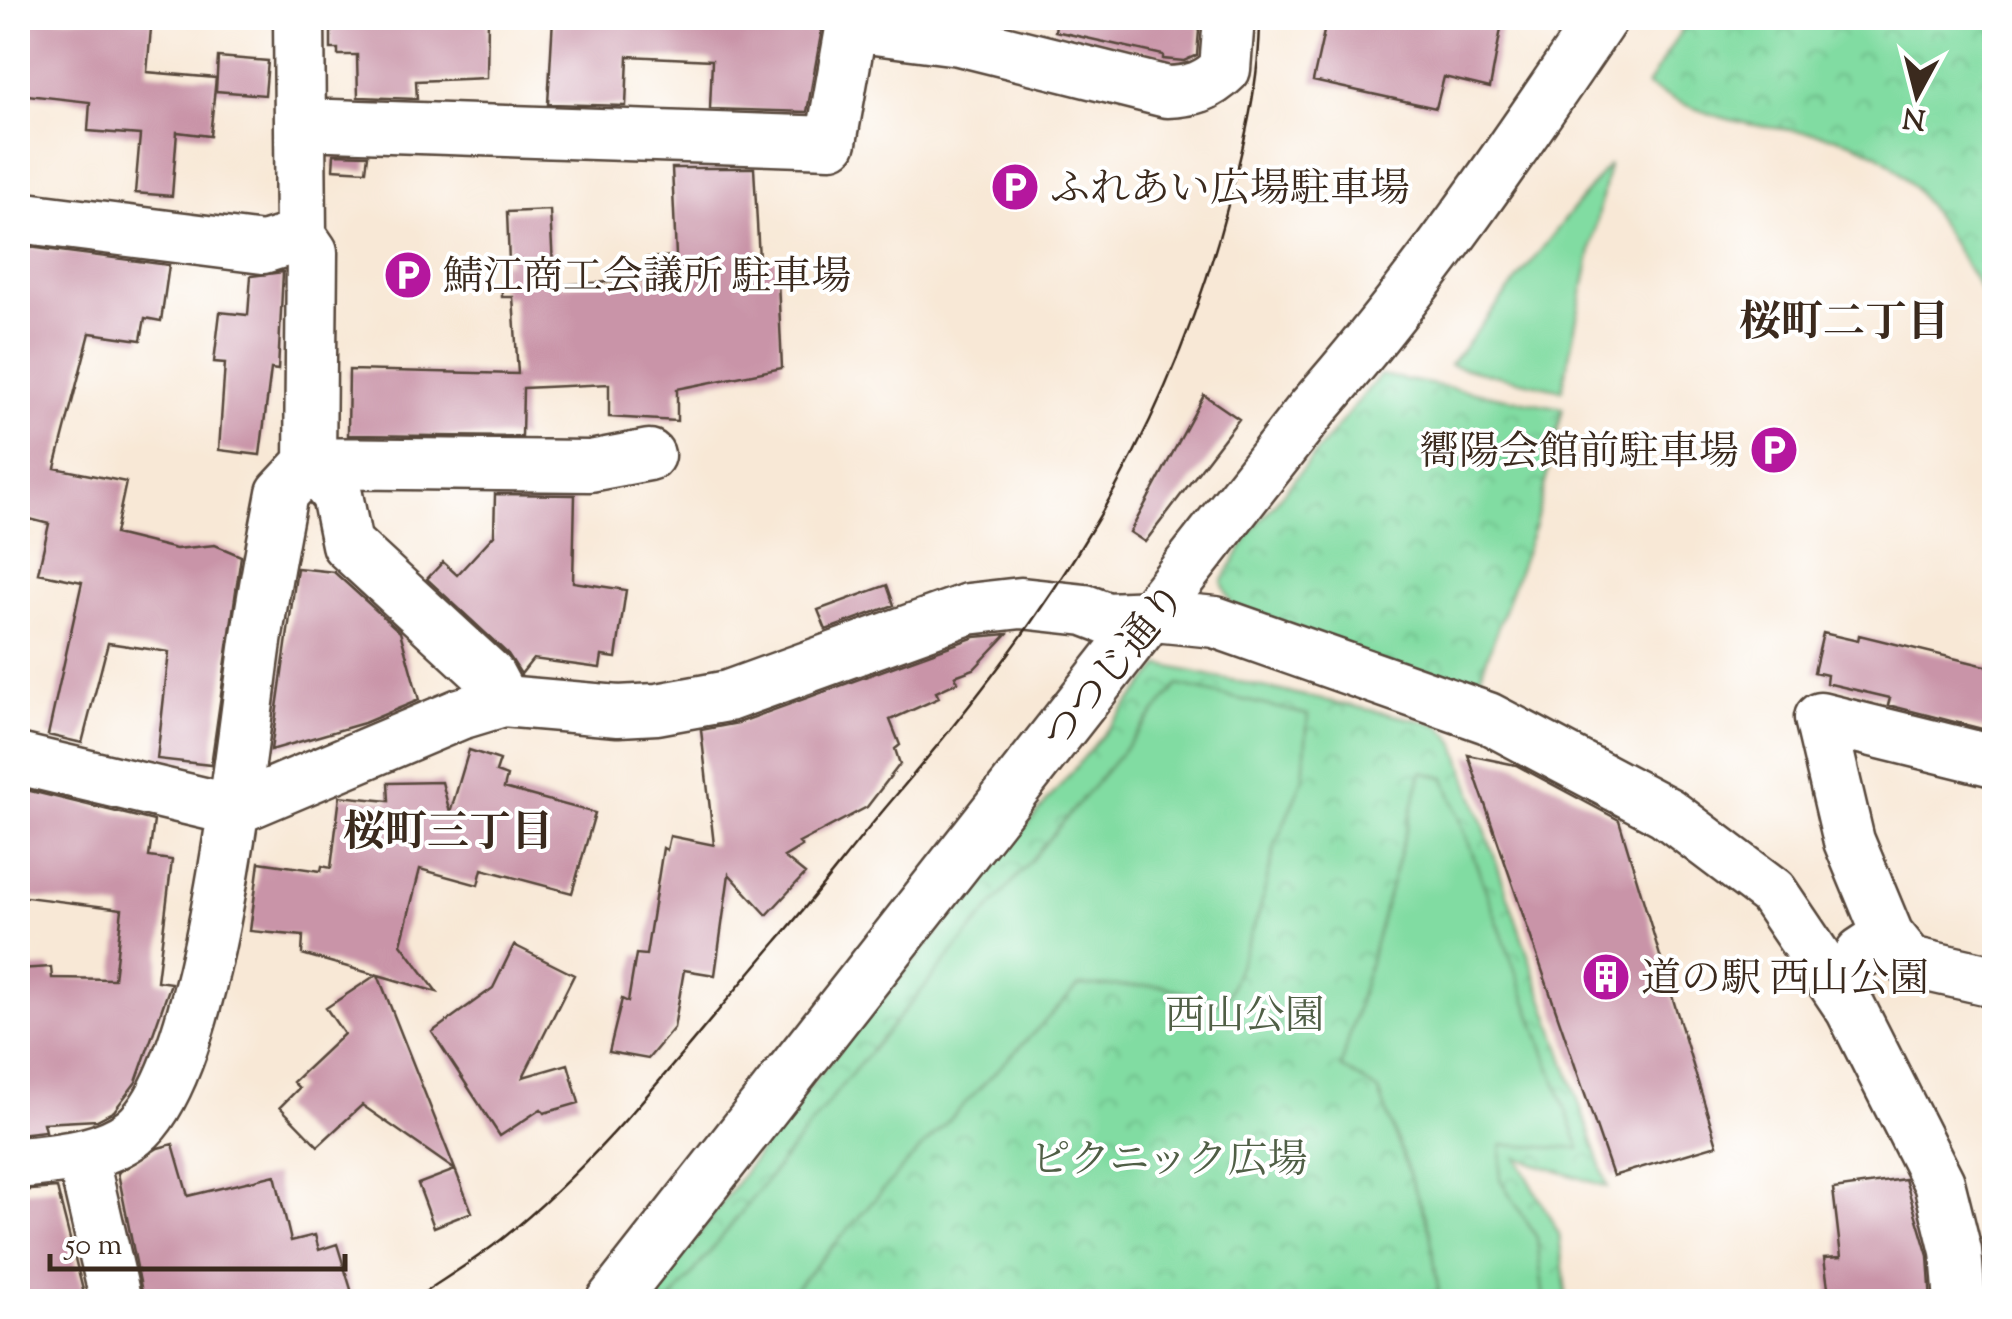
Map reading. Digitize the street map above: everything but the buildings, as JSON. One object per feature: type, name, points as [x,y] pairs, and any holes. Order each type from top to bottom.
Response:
[{"type":"street","points":[[299,18],[301,236],[312,252],[310,463],[337,495],[347,544],[490,675],[503,701]]},
{"type":"street","points":[[302,124],[832,142],[852,22],[959,40],[1167,92],[1192,91],[1211,82],[1225,69],[1229,18]]},
{"type":"street","name":"つつじ通り","points":[[611,1302],[1154,616],[1461,220],[1602,18]]},
{"type":"street","points":[[18,217],[263,248],[301,236]]},
{"type":"street","points":[[18,1163],[82,1156],[133,1132],[164,1095],[197,1002],[233,810],[282,492],[310,463],[590,466],[649,455]]},
{"type":"street","points":[[18,759],[233,810],[503,701],[618,711],[658,710],[728,696],[968,609],[1021,603],[1085,610],[1106,618],[1154,616],[1215,622],[1488,718],[1666,812],[1772,892],[1852,1009],[1940,1182],[1975,1254],[1979,1302]]},
{"type":"street","points":[[1994,761],[1820,718],[1849,840],[1888,936],[1910,962],[1994,981]]},
{"type":"street","points":[[1828,974],[1888,936]]},
{"type":"street","points":[[82,1156],[116,1302]]},
{"type":"street","points":[[1960,1302],[1975,1254]]},
{"type":"green space","points":[[1689,18],[1994,21],[1994,311],[1917,192],[1887,161],[1835,137],[1727,119],[1647,86]]},
{"type":"green space","points":[[1609,164],[1562,390],[1450,365]]},
{"type":"green space","points":[[1380,375],[1563,408],[1535,525],[1472,699],[1232,605],[1222,582],[1251,532]]},
{"type":"green space","name":"西山公園","points":[[1161,665],[1440,725],[1455,742],[1608,1187],[1517,1158],[1559,1234],[1567,1301],[649,1302],[793,1106]]},
{"type":"green space","points":[[1178,685],[1308,715],[1303,779],[1276,843],[1259,913],[1225,1003],[1162,986],[1079,986],[909,1161],[784,1301],[671,1301],[843,1084]]},
{"type":"green space","points":[[1422,772],[1445,778],[1580,1149],[1502,1145],[1500,1179],[1537,1238],[1544,1301],[1440,1301],[1430,1231],[1379,1091],[1341,1067]]},
{"type":"tram line","points":[[410,1302],[502,1239],[612,1135],[949,731],[1051,593],[1136,450],[1202,292],[1245,136],[1254,89],[1260,18]]},
{"type":"place","name":"ふれあい広場駐車場","points":[[1015,187]]},
{"type":"place","name":"鯖江商工会議所 駐車場","points":[[408,275]]},
{"type":"place","name":"嚮陽会館前駐車場","points":[[1774,450]]},
{"type":"place","name":"道の駅 西山公園","points":[[1606,977]]},
{"type":"district","name":"桜町二丁目","points":[[1844,320]]},
{"type":"district","name":"桜町三丁目","points":[[448,830]]},
{"type":"park label","name":"ピクニック広場","points":[[1169,1158]]}]
